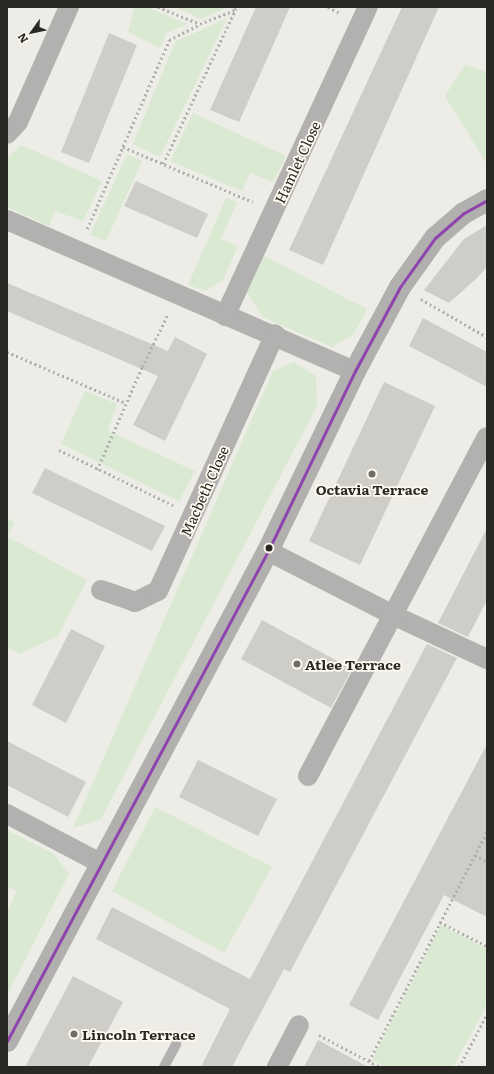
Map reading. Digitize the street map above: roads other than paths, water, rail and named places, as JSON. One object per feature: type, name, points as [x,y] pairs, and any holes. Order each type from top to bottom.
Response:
[{"type":"street","points":[[7,134],[18,122],[69,7]]},
{"type":"street","name":"Hamlet Close","points":[[225,316],[368,7]]},
{"type":"street","points":[[7,1041],[100,863],[268,551],[356,371],[400,287],[435,238],[464,213],[487,200]]},
{"type":"street","points":[[7,220],[225,316],[275,334],[356,371]]},
{"type":"street","name":"Macbeth Close","points":[[101,590],[135,602],[158,590],[194,515],[275,334]]},
{"type":"street","points":[[308,776],[487,437]]},
{"type":"street","points":[[268,551],[393,615],[487,659]]},
{"type":"street","points":[[7,814],[100,863]]},
{"type":"street","points":[[278,1067],[299,1025]]},
{"type":"lane","points":[[164,1067],[176,1044]]},
{"type":"place","name":"Octavia Terrace","points":[[372,474]]},
{"type":"place","name":"Atlee Terrace","points":[[297,664]]},
{"type":"place","name":"Lincoln Terrace","points":[[74,1034]]}]
